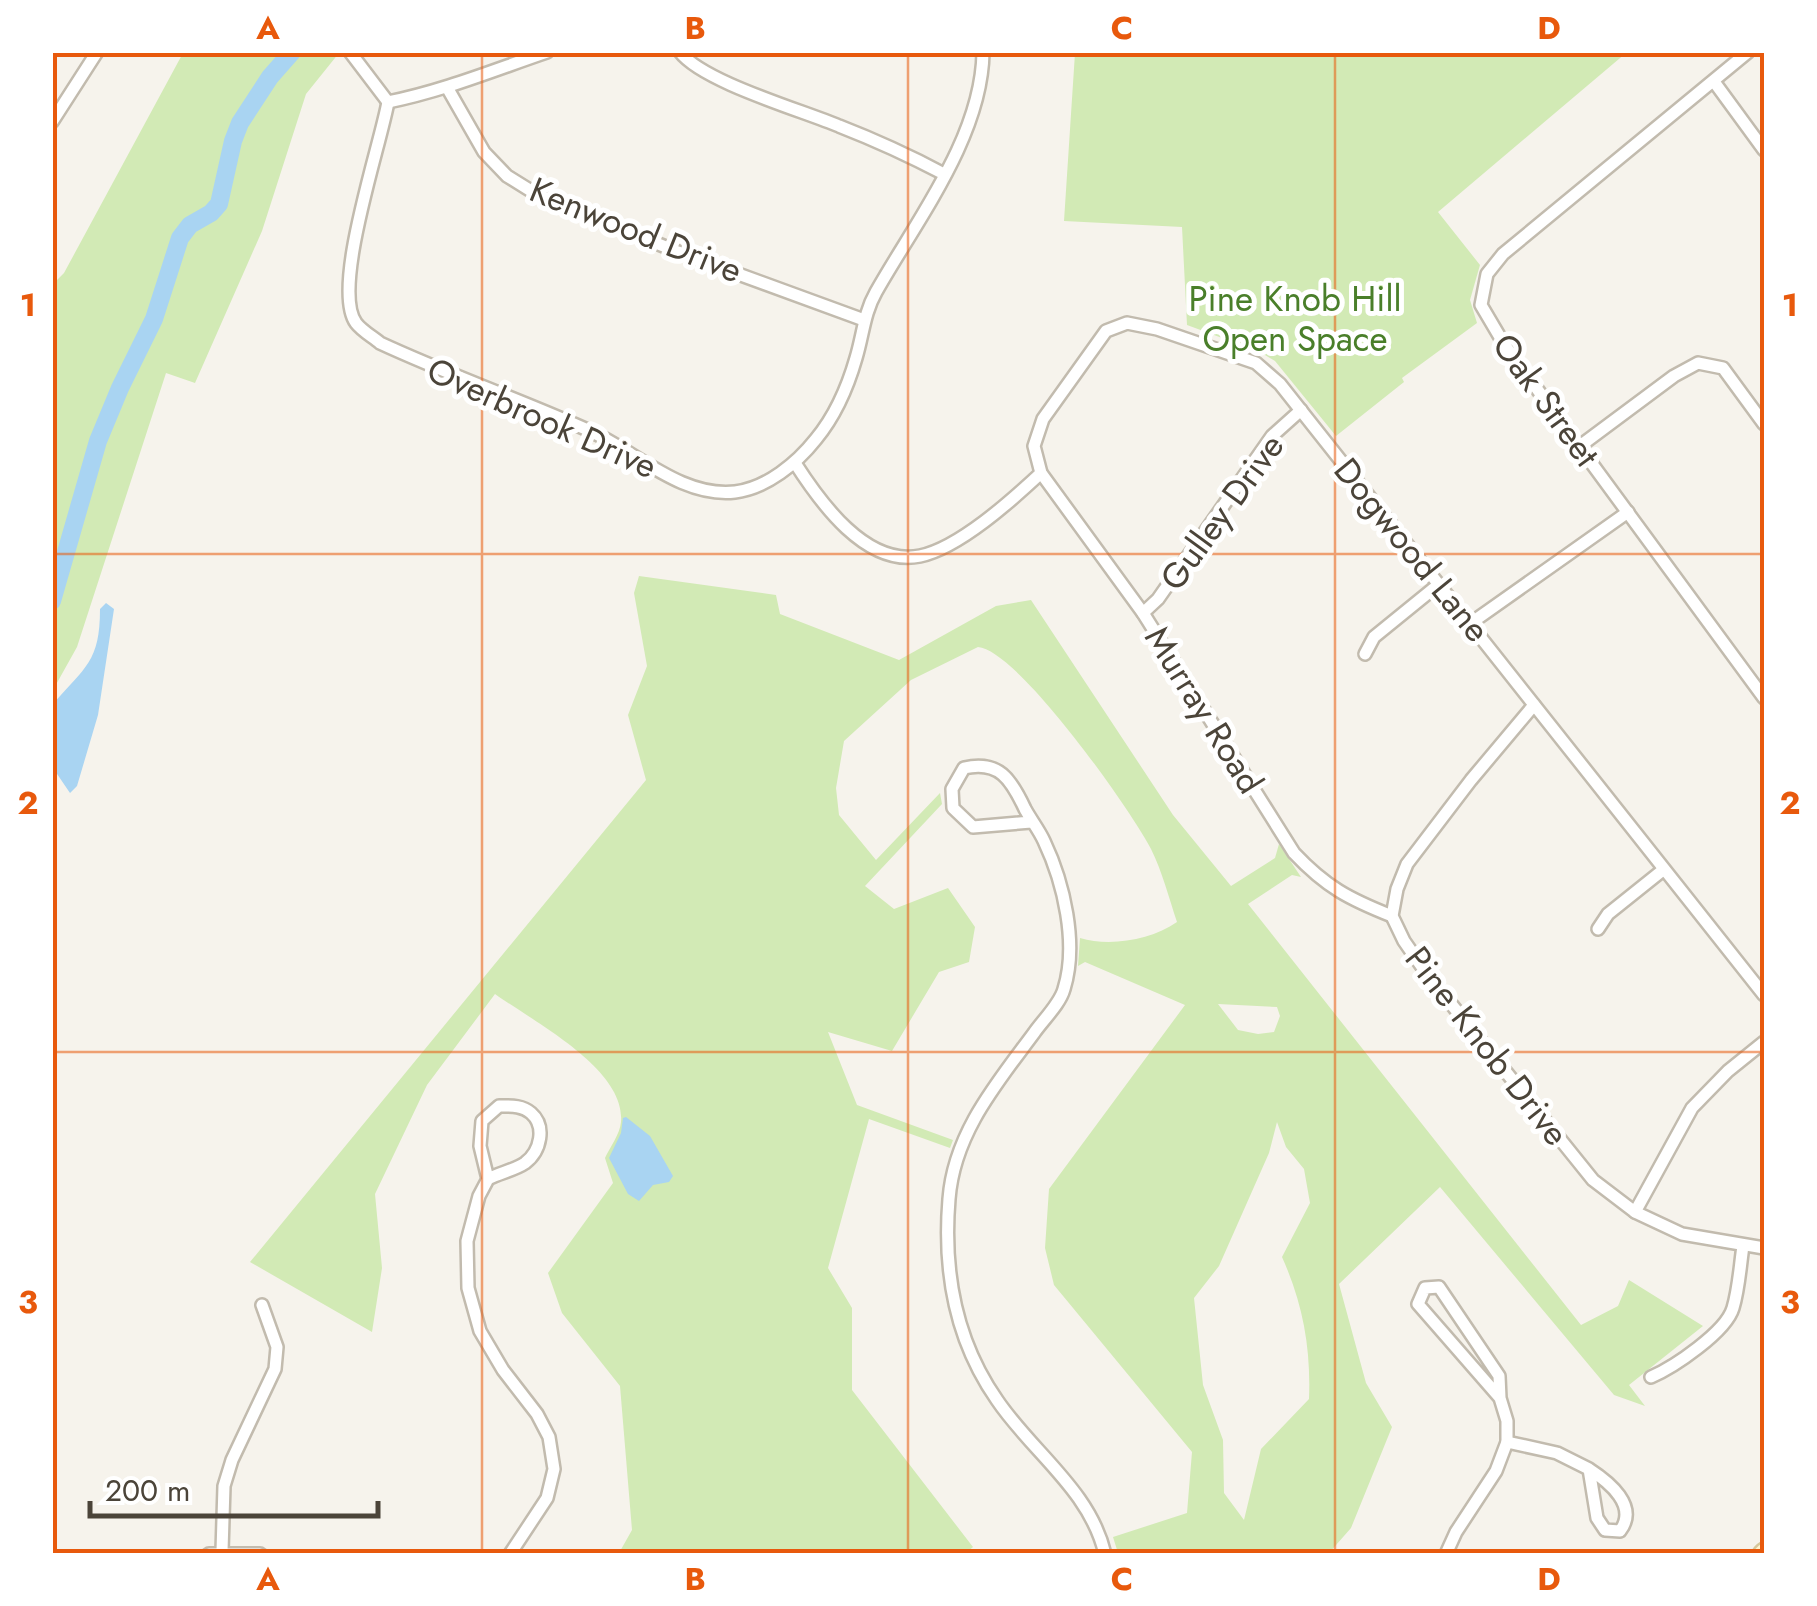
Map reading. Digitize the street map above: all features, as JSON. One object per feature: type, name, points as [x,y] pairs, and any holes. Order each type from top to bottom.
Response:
[{"type":"street","points":[[52,122],[97,52]]},
{"type":"street","points":[[350,52],[388,102],[448,89],[548,52]]},
{"type":"street","points":[[680,52],[687,62],[710,74],[844,128],[944,174]]},
{"type":"street","name":"Overbrook Drive","points":[[388,102],[347,273],[349,304],[355,322],[380,343],[594,432],[679,480],[704,490],[737,492],[795,463],[838,407],[872,299],[959,148],[983,74],[983,52]]},
{"type":"street","name":"Oak Street","points":[[1748,52],[1503,254],[1487,274],[1480,305],[1764,698]]},
{"type":"street","points":[[1715,83],[1764,150]]},
{"type":"street","name":"Kenwood Drive","points":[[448,89],[484,152],[508,176],[536,194],[678,252],[864,320]]},
{"type":"street","name":"Dogwood Lane","points":[[1042,473],[1034,446],[1043,420],[1106,331],[1127,322],[1256,363],[1301,410],[1764,995]]},
{"type":"street","points":[[1580,446],[1698,362],[1723,368],[1764,424]]},
{"type":"street","name":"Gulley Drive","points":[[1142,612],[1158,599],[1272,436],[1301,410]]},
{"type":"street","points":[[795,463],[809,485],[857,538],[889,555],[916,557],[936,551],[968,531],[1042,473]]},
{"type":"street","name":"Murray Road","points":[[1042,473],[1142,612],[1294,853],[1322,882],[1392,916]]},
{"type":"street","points":[[1471,623],[1628,512]]},
{"type":"street","points":[[1365,654],[1374,636],[1438,584]]},
{"type":"street","name":"Pine Knob Drive","points":[[1534,706],[1470,780],[1407,864],[1392,916],[1427,974],[1593,1180],[1635,1212],[1682,1234],[1764,1248]]},
{"type":"street","points":[[1031,822],[973,827],[953,808],[952,788],[964,768],[982,764],[1000,770],[1044,840],[1060,885],[1070,944],[1064,991],[989,1091],[968,1129],[949,1192],[946,1239],[951,1293],[968,1348],[998,1401],[1070,1484],[1100,1534],[1105,1554]]},
{"type":"street","points":[[1598,929],[1608,914],[1663,870]]},
{"type":"street","points":[[1635,1212],[1692,1108],[1764,1042]]},
{"type":"street","points":[[488,1179],[480,1146],[482,1121],[499,1106],[518,1106],[533,1114],[542,1132],[537,1150],[525,1164],[488,1179],[467,1240],[468,1288],[480,1331],[503,1370],[537,1414],[549,1437],[554,1469],[548,1498],[510,1554]]},
{"type":"street","points":[[1651,1377],[1670,1369],[1724,1324],[1733,1311],[1743,1246]]},
{"type":"street","points":[[1446,1554],[1496,1471],[1508,1442],[1507,1421],[1499,1376],[1439,1287],[1425,1288],[1418,1304],[1500,1398]]},
{"type":"street","points":[[260,1554],[216,1552],[228,1473],[275,1368],[276,1347],[262,1304]]},
{"type":"street","points":[[1508,1442],[1557,1454],[1589,1469],[1609,1482],[1627,1508],[1627,1523],[1620,1531],[1605,1530],[1597,1518],[1589,1469]]},
{"type":"green space","name":"Pine Knob Hill Open Space","points":[[1075,52],[1626,53],[1438,212],[1480,265],[1470,300],[1477,323],[1402,378],[1404,382],[1336,436],[1275,361],[1187,325],[1182,227],[1064,221]]},
{"type":"green space","points":[[183,53],[339,53],[306,94],[262,231],[195,383],[166,373],[77,647],[53,690],[53,284],[64,273]]},
{"type":"green space","points":[[639,576],[776,595],[780,614],[899,660],[996,606],[1031,600],[1173,815],[1231,886],[1275,858],[1279,844],[1301,877],[1292,875],[1248,904],[1581,1325],[1618,1306],[1629,1280],[1703,1326],[1629,1385],[1645,1406],[1614,1395],[1440,1187],[1339,1284],[1366,1383],[1392,1427],[1351,1528],[1329,1553],[1118,1553],[1113,1537],[1187,1513],[1192,1452],[1054,1285],[1045,1248],[1049,1189],[1185,1005],[1085,962],[1078,966],[1080,938],[1104,942],[1130,940],[1177,922],[1151,849],[1098,769],[1019,674],[996,655],[978,647],[911,680],[844,741],[836,788],[839,815],[876,860],[940,793],[942,804],[865,886],[894,909],[948,888],[975,927],[969,962],[939,972],[892,1051],[828,1032],[857,1105],[953,1140],[950,1148],[869,1119],[828,1268],[852,1308],[852,1390],[973,1547],[965,1554],[619,1553],[632,1530],[620,1386],[562,1313],[548,1273],[613,1183],[605,1158],[620,1127],[619,1102],[594,1066],[495,994],[427,1085],[375,1194],[382,1268],[372,1332],[250,1262],[646,780],[628,715],[647,666],[634,593]],"holes":[[[1218,1004],[1277,1007],[1280,1016],[1274,1032],[1258,1034],[1238,1030]],[[1277,1122],[1286,1147],[1304,1169],[1310,1203],[1282,1257],[1304,1327],[1309,1399],[1261,1449],[1244,1520],[1224,1493],[1223,1440],[1203,1385],[1194,1298],[1219,1266],[1269,1153]]]},
{"type":"water","points":[[106,603],[114,609],[98,715],[77,786],[70,793],[53,768],[53,704],[94,653],[100,609]]},
{"type":"water","points":[[626,1117],[650,1136],[673,1176],[669,1182],[653,1185],[639,1201],[628,1194],[609,1158]]},
{"type":"waterway","points":[[52,601],[98,441],[154,319],[180,238],[190,225],[219,204],[240,123],[292,52]]}]
